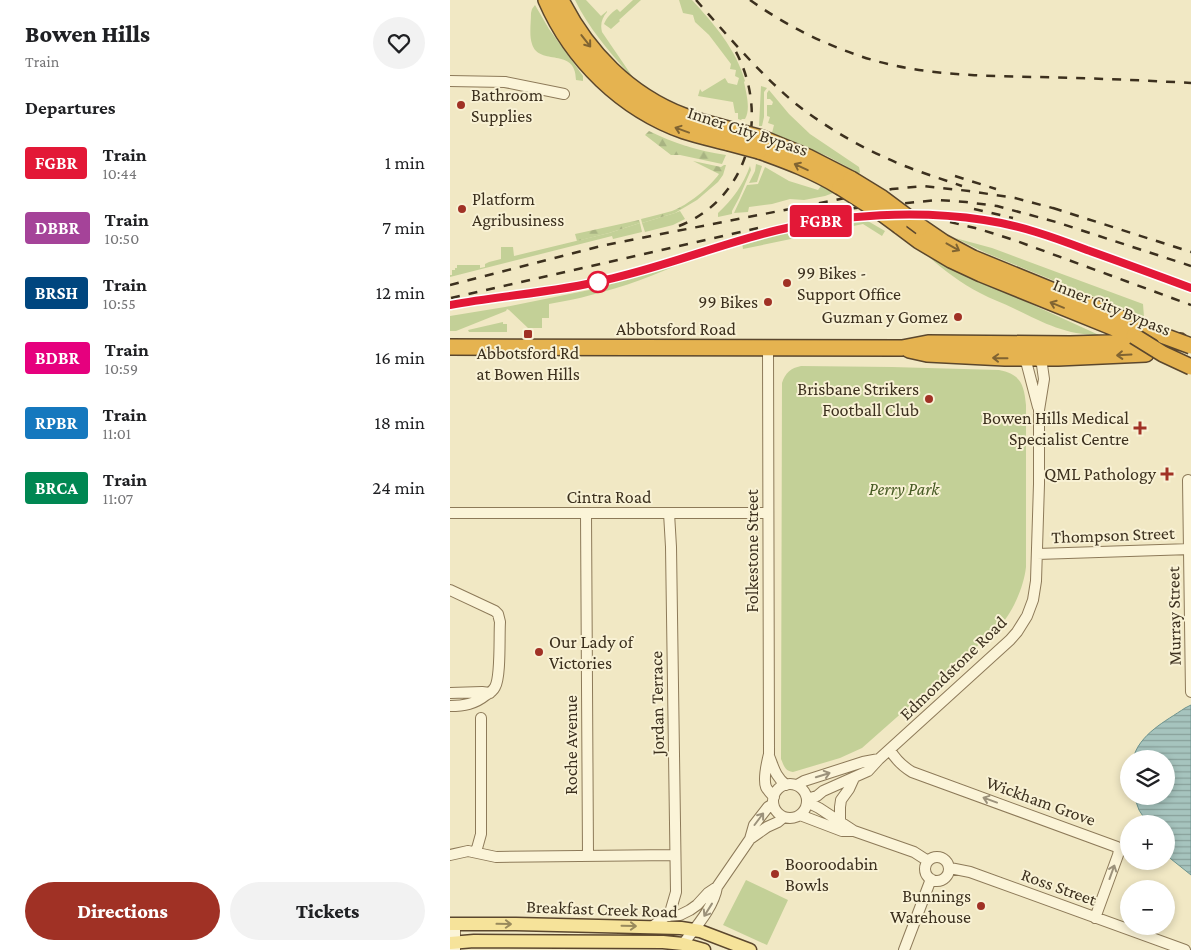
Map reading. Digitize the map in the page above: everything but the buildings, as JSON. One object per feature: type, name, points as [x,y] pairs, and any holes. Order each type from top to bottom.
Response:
[{"type":"highway","name":"Inner City Bypass","points":[[546,0],[562,32],[580,57],[616,93],[648,115],[686,132],[730,136]]},
{"type":"highway","name":"Inner City Bypass","points":[[560,0],[589,45],[630,86],[651,100],[730,136],[761,145],[825,178],[845,183],[882,198],[943,242],[973,258],[1191,346]]},
{"type":"highway","name":"Inner City Bypass","points":[[845,183],[899,226],[951,260],[981,274],[1191,358]]},
{"type":"highway","points":[[1160,334],[1191,341]]},
{"type":"highway","points":[[1131,335],[1163,354],[1191,367]]},
{"type":"highway","name":"Abbotsford Road","points":[[450,347],[902,348],[928,344],[1191,341]]},
{"type":"highway","name":"Abbotsford Road","points":[[902,348],[927,354],[1032,359],[1146,354]]},
{"type":"main road","name":"Breakfast Creek Road","points":[[453,924],[652,927],[694,930],[750,950]]},
{"type":"main road","name":"Breakfast Creek Road","points":[[454,945],[474,941],[615,946],[663,942],[683,944],[704,950]]},
{"type":"street","points":[[450,81],[504,82],[564,94]]},
{"type":"street","points":[[1024,344],[1032,359]]},
{"type":"street","name":"Folkestone Street","points":[[768,348],[769,754],[765,783],[773,801]]},
{"type":"street","name":"Edmondstone Road","points":[[807,801],[823,791],[868,771],[1003,647],[1017,632],[1027,616],[1033,600],[1036,582],[1039,410],[1044,379],[1043,368],[1032,359]]},
{"type":"street","name":"Murray Street","points":[[1188,480],[1191,692]]},
{"type":"street","name":"Cintra Road","points":[[450,513],[768,513]]},
{"type":"street","name":"Jordan Terrace","points":[[669,513],[676,892],[669,916]]},
{"type":"street","name":"Roche Avenue","points":[[586,514],[588,856]]},
{"type":"street","name":"Thompson Street","points":[[1037,554],[1190,549]]},
{"type":"street","points":[[450,590],[491,609],[498,614],[500,622],[498,679],[495,688],[474,703],[450,706]]},
{"type":"street","points":[[450,693],[490,693]]},
{"type":"street","points":[[476,852],[481,834],[481,718]]},
{"type":"street","name":"Wickham Grove","points":[[890,750],[904,768],[912,772],[1117,846],[1119,852],[1095,918]]},
{"type":"street","name":"Folkestone Street","points":[[769,754],[776,774],[786,785]]},
{"type":"street","name":"Edmondstone Road","points":[[796,785],[864,762],[879,759]]},
{"type":"street","points":[[840,822],[841,800],[854,778]]},
{"type":"street","points":[[652,927],[666,916],[680,915],[690,910],[717,887],[750,839],[754,825],[773,801],[778,789],[786,785],[796,785],[804,791],[807,801],[806,807],[800,815],[789,818],[784,817],[775,810],[773,801]]},
{"type":"street","points":[[807,801],[854,831],[914,852],[928,861]]},
{"type":"street","points":[[800,815],[842,831],[854,831]]},
{"type":"street","points":[[750,839],[784,817]]},
{"type":"street","points":[[450,855],[464,851],[496,857],[675,855]]},
{"type":"street","points":[[939,856],[947,860],[950,868],[948,875],[942,880],[934,881],[931,879],[926,873],[928,861],[939,856]]},
{"type":"street","name":"Ross Street","points":[[950,868],[970,872],[1185,950]]},
{"type":"street","points":[[904,950],[931,879]]},
{"type":"street","points":[[683,944],[715,898],[717,887]]},
{"type":"street","points":[[453,924],[454,945]]},
{"type":"green space","points":[[575,0],[586,0],[601,16],[607,11],[602,21],[602,32],[632,76],[599,38]]},
{"type":"green space","points":[[633,0],[641,0],[611,29],[604,24],[613,12],[617,9],[620,12]]},
{"type":"green space","points":[[679,0],[692,0],[716,28],[736,58],[745,81],[748,106],[745,119],[738,119],[738,113],[735,113],[733,102],[698,96],[700,89],[702,92],[725,78],[728,83],[737,85],[739,78],[735,76],[736,70],[730,69],[731,64],[709,35],[695,22],[693,15],[683,13]]},
{"type":"green space","points":[[535,5],[549,29],[583,76],[583,81],[576,80],[570,63],[542,55],[536,51],[532,44],[530,33],[531,13]]},
{"type":"green space","points":[[761,86],[767,88],[764,92],[764,117],[762,126],[759,126]]},
{"type":"green space","points":[[769,90],[789,114],[810,134],[859,167],[860,172],[852,186],[825,196],[804,200],[790,199],[749,207],[748,212],[734,213],[747,185],[758,184],[765,167],[789,181],[818,190],[821,186],[830,191],[848,184],[855,171],[827,156],[772,133],[774,125],[768,123],[770,117],[767,116],[767,105],[772,105],[773,102],[767,99]]},
{"type":"green space","points":[[649,131],[686,146],[726,155],[722,164],[680,155],[671,155],[645,135]]},
{"type":"green space","points":[[693,161],[721,167],[726,165],[723,175],[718,182],[697,200],[675,213],[642,223],[641,219],[672,211],[685,205],[704,190],[719,174]]},
{"type":"green space","points":[[756,164],[762,166],[757,182],[749,183],[755,171]]},
{"type":"green space","points":[[750,166],[751,170],[732,214],[718,217],[718,213],[741,186]]},
{"type":"green space","points":[[680,211],[685,219],[673,225],[645,232],[642,223]]},
{"type":"green space","points":[[639,220],[640,223],[577,241],[575,234]]},
{"type":"green space","points":[[866,220],[885,231],[882,236],[863,224],[743,249],[742,243],[785,231],[830,223]]},
{"type":"green space","points":[[640,223],[642,232],[613,239],[612,236],[450,277],[452,270],[457,268],[457,265],[480,265],[480,268],[485,267],[485,264],[489,262],[501,259],[501,247],[513,247],[514,256],[609,233]]},
{"type":"green space","points":[[955,238],[992,248],[1143,304],[1144,317],[986,253]]},
{"type":"green space","points":[[929,257],[959,273],[1099,335],[1076,333],[1056,327],[988,297],[953,276]]},
{"type":"green space","points":[[686,261],[616,288],[581,298],[549,304],[549,318],[542,318],[542,328],[528,328],[507,309],[456,331],[450,331],[450,316],[604,287],[604,284]]},
{"type":"green space","points":[[503,322],[503,324],[507,324],[507,332],[469,332],[468,330]]},
{"type":"green space","name":"Perry Park","points":[[801,366],[999,370],[1012,374],[1017,378],[1024,392],[1026,405],[1026,567],[1017,598],[1000,626],[862,748],[840,758],[793,772],[786,769],[781,759],[782,383],[789,372]]},
{"type":"green space","points":[[746,880],[788,900],[767,945],[723,925]]},
{"type":"water","points":[[1191,705],[1191,875],[1175,862],[1175,815],[1142,815],[1137,805],[1175,805],[1175,750],[1136,750],[1154,729]]},
{"type":"railway","points":[[696,0],[769,80],[796,104],[817,119],[850,140],[884,157],[962,186]]},
{"type":"railway","points":[[750,0],[779,19],[826,43],[859,56],[895,66],[975,75],[1191,83]]},
{"type":"railway","points":[[679,226],[703,213],[723,196],[737,175],[747,152],[751,126],[751,101],[746,75],[735,50]]},
{"type":"railway","points":[[955,176],[996,189]]},
{"type":"railway","points":[[450,285],[601,246],[892,189],[924,186],[969,191],[1015,198],[1060,210]]},
{"type":"railway","points":[[816,215],[845,209],[938,200],[997,206],[1056,222],[1191,266]]},
{"type":"railway","points":[[1053,208],[1191,252]]},
{"type":"railway","points":[[974,209],[1013,218]]},
{"type":"railway","points":[[450,305],[567,288],[649,269],[778,230],[828,220],[880,215],[933,215],[984,220],[1011,225],[1051,237],[1191,288]]},
{"type":"railway","points":[[950,222],[1014,240],[1191,305]]},
{"type":"railway","points":[[451,298],[758,228]]},
{"type":"train","name":"FGBR","points":[[450,305],[604,281],[736,241],[803,224],[824,220],[896,215],[960,217],[986,220],[1022,228],[1059,239],[1191,288]]},
{"type":"place","name":"Bathroom Supplies","points":[[461,105]]},
{"type":"place","name":"Platform Agribusiness","points":[[462,209]]},
{"type":"place","name":"99 Bikes - Support Office","points":[[787,283]]},
{"type":"place","name":"99 Bikes","points":[[768,302]]},
{"type":"place","name":"Guzman y Gomez","points":[[958,317]]},
{"type":"place","name":"Abbotsford Rd at Bowen Hills","points":[[528,334]]},
{"type":"place","name":"Brisbane Strikers Football Club","points":[[929,399]]},
{"type":"place","name":"Bowen Hills Medical Specialist Centre","points":[[1140,428]]},
{"type":"place","name":"QML Pathology","points":[[1167,474]]},
{"type":"place","name":"Our Lady of Victories","points":[[539,652]]},
{"type":"place","name":"Booroodabin Bowls","points":[[775,874]]},
{"type":"place","name":"Bunnings Warehouse","points":[[981,906]]}]
